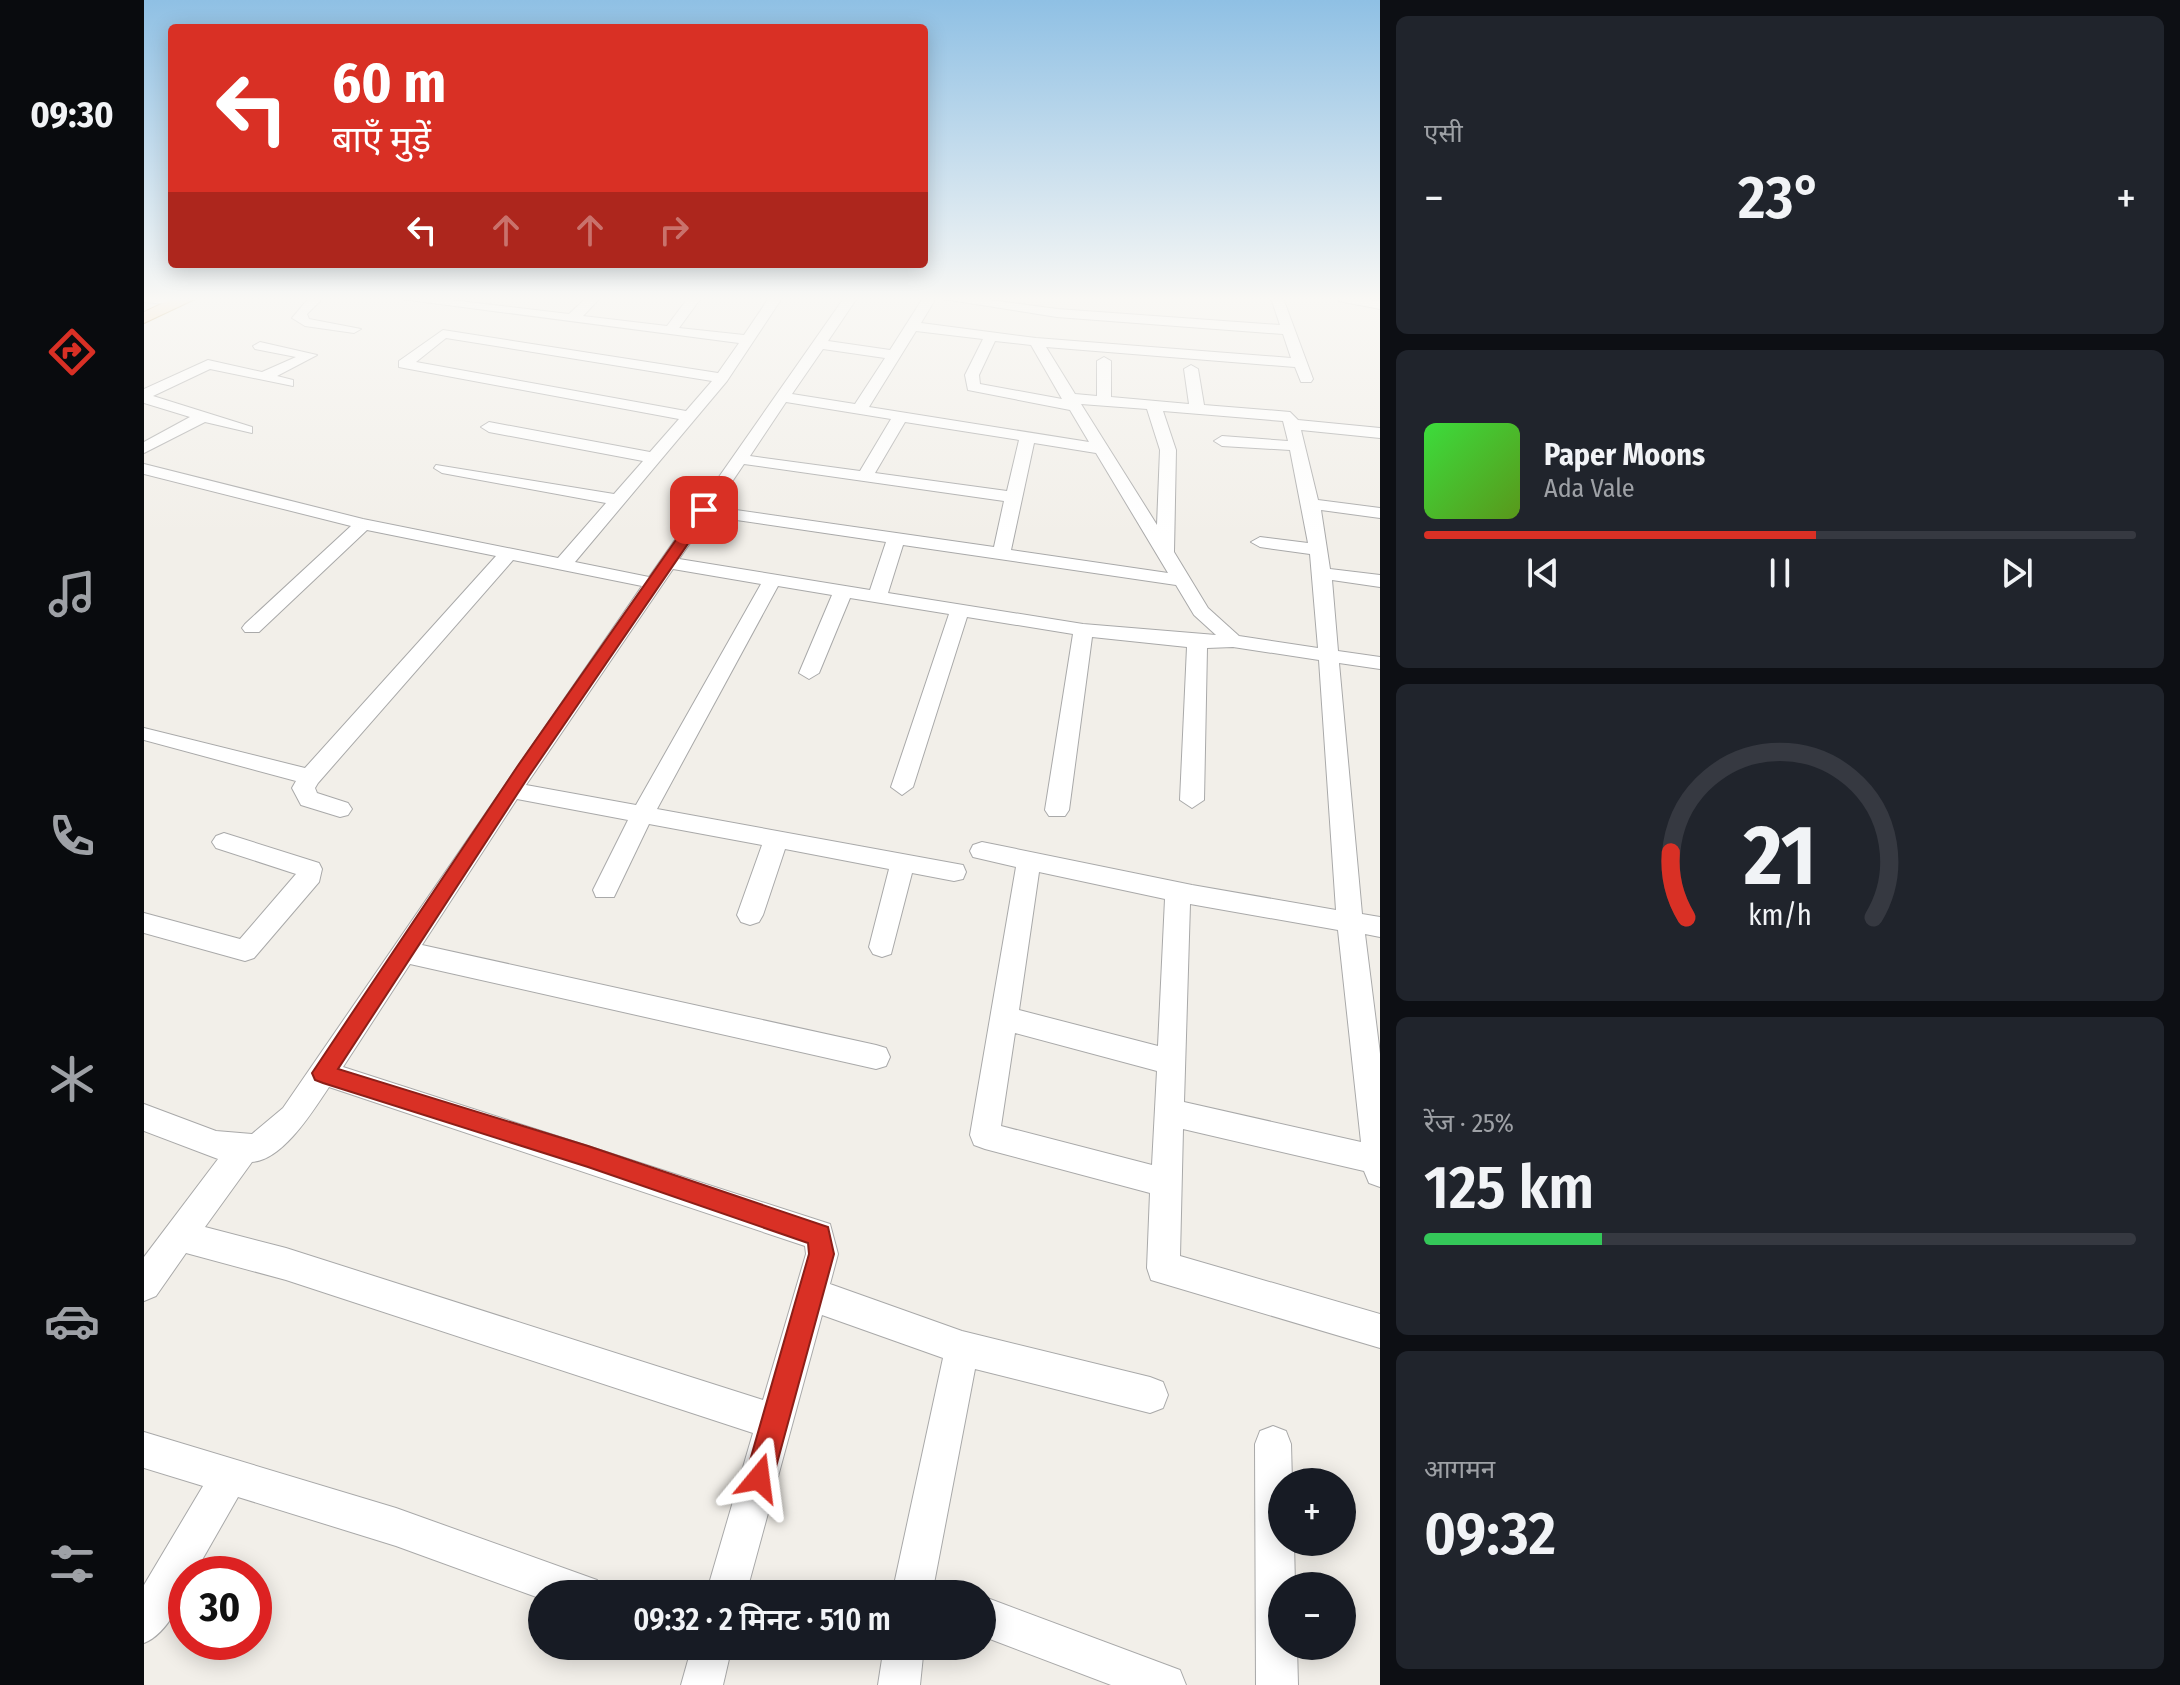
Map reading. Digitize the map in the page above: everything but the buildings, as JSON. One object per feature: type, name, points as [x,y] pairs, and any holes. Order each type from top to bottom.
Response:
[{"type":"street","points":[[144,396],[183,377]]},
{"type":"street","points":[[264,377],[288,383]]},
{"type":"street","points":[[473,377],[690,416]]},
{"type":"street","points":[[713,377],[722,378]]},
{"type":"street","points":[[144,1117],[216,1145],[257,1148],[293,1117],[511,790],[796,377]]},
{"type":"street","points":[[860,409],[880,377]]},
{"type":"street","points":[[972,377],[973,387],[1072,402],[1104,400],[1279,415],[1290,417],[1292,424],[1294,446],[1311,504],[1322,573],[1326,655],[1350,921],[1379,1166],[1169,1112]]},
{"type":"street","points":[[1057,377],[1201,611],[1233,641]]},
{"type":"street","points":[[1104,377],[1104,400]]},
{"type":"street","points":[[1192,377],[1197,407]]},
{"type":"street","points":[[563,564],[722,378]]},
{"type":"street","points":[[144,396],[247,430]]},
{"type":"street","points":[[782,397],[1103,449]]},
{"type":"street","points":[[1154,406],[1168,450],[1165,555]]},
{"type":"street","points":[[144,448],[204,416]]},
{"type":"street","points":[[865,476],[900,417]]},
{"type":"street","points":[[1292,424],[1380,433]]},
{"type":"street","points":[[489,427],[654,458]]},
{"type":"street","points":[[1001,554],[1027,438]]},
{"type":"street","points":[[1222,441],[1294,446]]},
{"type":"street","points":[[740,459],[1014,497]]},
{"type":"street","points":[[442,468],[618,500]]},
{"type":"street","points":[[146,472],[363,524],[653,583]]},
{"type":"street","points":[[1311,504],[1380,513]]},
{"type":"street","points":[[704,510],[1181,580]]},
{"type":"street","points":[[252,628],[363,524]]},
{"type":"street","points":[[878,596],[896,539]]},
{"type":"street","points":[[1260,542],[1317,550]]},
{"type":"street","points":[[340,809],[309,799],[303,788],[310,777],[510,552]]},
{"type":"street","points":[[668,563],[1083,630],[1197,642],[1233,641],[1380,663]]},
{"type":"street","points":[[1322,573],[1380,581]]},
{"type":"street","points":[[605,890],[643,813],[772,580]]},
{"type":"street","points":[[809,673],[843,591]]},
{"type":"street","points":[[902,787],[960,610]]},
{"type":"street","points":[[1057,810],[1083,630]]},
{"type":"street","points":[[1192,800],[1197,642]]},
{"type":"street","points":[[148,734],[310,777]]},
{"type":"street","points":[[511,790],[954,872]]},
{"type":"street","points":[[750,915],[777,838]]},
{"type":"street","points":[[144,923],[235,951],[252,947],[310,875],[310,869],[224,842]]},
{"type":"street","points":[[982,851],[1178,892],[1380,927]]},
{"type":"street","points":[[1029,860],[985,1135],[1166,1183]]},
{"type":"street","points":[[882,947],[903,862]]},
{"type":"street","points":[[1178,892],[1163,1268],[1380,1331]]},
{"type":"street","points":[[404,952],[876,1057]]},
{"type":"street","points":[[1004,1018],[1171,1062]]},
{"type":"street","points":[[323,1073],[588,1157],[819,1235],[822,1254],[730,1580]]},
{"type":"street","points":[[144,1284],[245,1147]]},
{"type":"street","points":[[180,1236],[286,1264],[775,1422]]},
{"type":"street","points":[[810,1294],[962,1348],[1150,1395]]},
{"type":"street","points":[[917,1580],[962,1348]]},
{"type":"street","points":[[1273,1444],[1277,1685]]},
{"type":"street","points":[[144,1450],[396,1527],[544,1580]]},
{"type":"street","points":[[144,1623],[229,1478]]},
{"type":"street","points":[[996,1621],[1165,1685]]},
{"type":"street","points":[[702,1685],[708,1660]]},
{"type":"street","points":[[899,1685],[902,1660]]},
{"type":"route","points":[[704,510],[523,772],[323,1073],[781,1220],[819,1235],[822,1254],[759,1478]]}]
